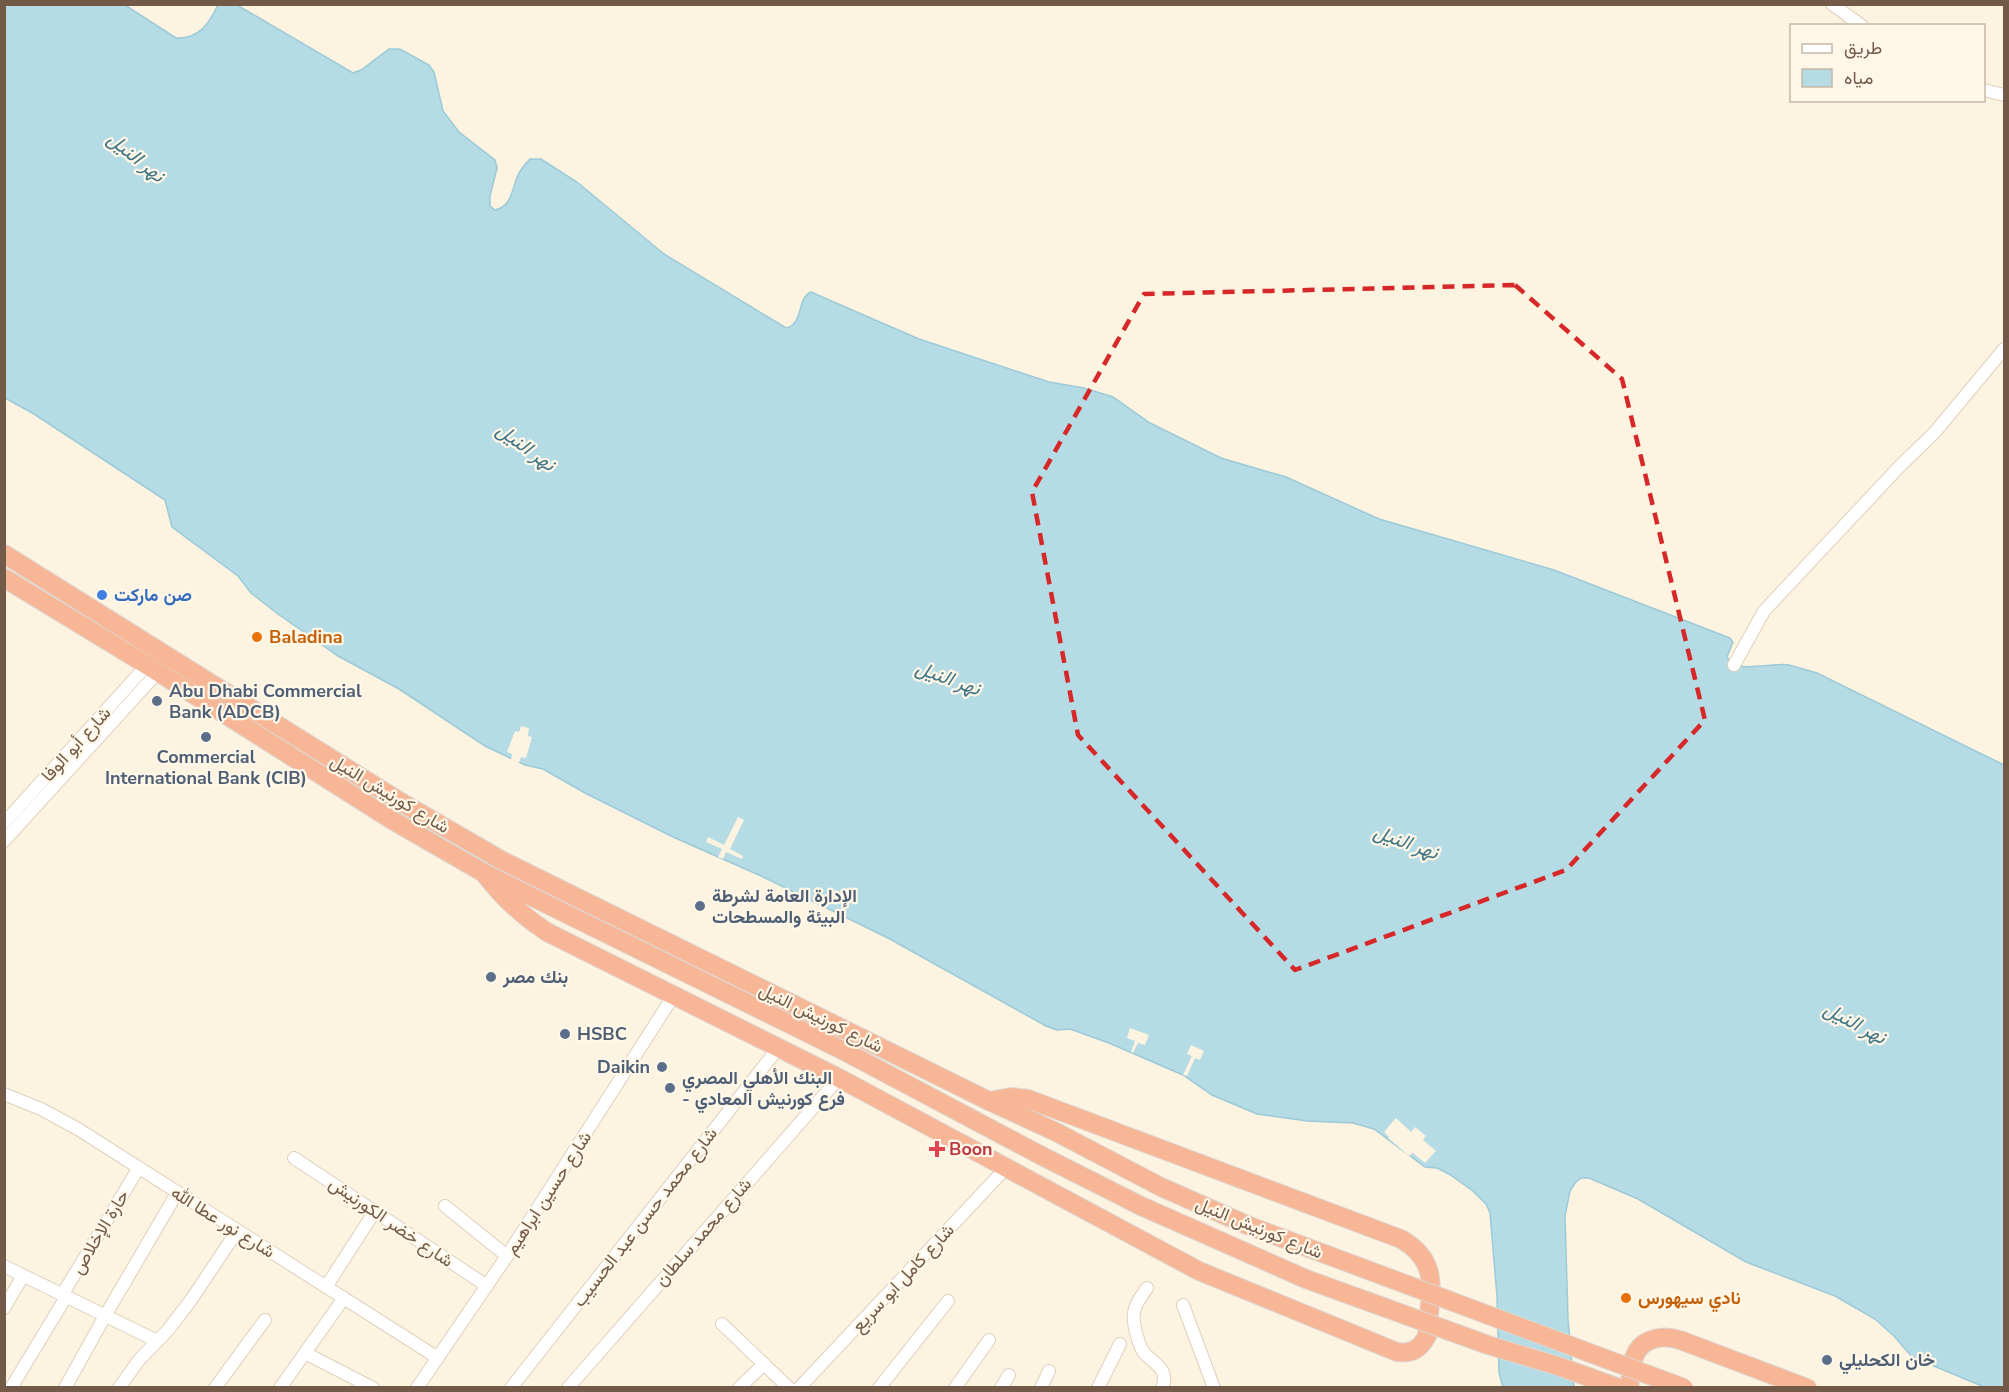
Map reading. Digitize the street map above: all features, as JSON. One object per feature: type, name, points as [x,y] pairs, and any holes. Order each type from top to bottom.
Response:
[{"type":"highway","name":"شارع كورنيش النيل","points":[[4,554],[399,801],[501,860],[989,1101],[1056,1131],[1161,1187],[1247,1225],[1684,1388]]},
{"type":"highway","name":"شارع كورنيش النيل","points":[[4,578],[153,668],[392,820],[484,873],[844,1052],[1141,1206],[1306,1279],[1488,1345],[1558,1366],[1619,1388]]},
{"type":"highway","points":[[484,873],[501,896],[522,916],[547,932],[803,1059],[1199,1271],[1397,1352],[1406,1353],[1415,1350],[1422,1345],[1427,1336],[1431,1275],[1425,1260],[1415,1247],[1401,1239],[1028,1099],[1011,1097],[989,1101]]},
{"type":"highway","points":[[803,1059],[844,1052]]},
{"type":"highway","points":[[1629,1388],[1634,1356],[1638,1349],[1651,1340],[1666,1337],[1680,1340],[1807,1388]]},
{"type":"street","points":[[1832,4],[1859,24]]},
{"type":"street","points":[[1985,90],[2004,95]]},
{"type":"street","points":[[1734,665],[1764,611],[1899,467],[1935,432],[2004,349]]},
{"type":"street","name":"شارع أبو الوفا","points":[[4,823],[153,668]]},
{"type":"street","name":"شارع أبو الوفا","points":[[4,841],[153,668]]},
{"type":"street","name":"شارع حسين ابراهيم","points":[[417,1388],[507,1256],[674,995]]},
{"type":"street","name":"شارع محمد حسن عبد الحسيب","points":[[511,1388],[779,1047]]},
{"type":"street","name":"شارع محمد سلطان","points":[[568,1388],[839,1078]]},
{"type":"street","name":"شارع نور عطا الله","points":[[4,1094],[40,1109],[78,1129],[438,1358]]},
{"type":"street","name":"شارع خضر الكورنيش","points":[[294,1158],[487,1286]]},
{"type":"street","name":"شارع كامل ابو سريع","points":[[799,1388],[1006,1168]]},
{"type":"street","name":"حارة الإخلاص","points":[[10,1388],[138,1169]]},
{"type":"street","points":[[65,1388],[177,1193]]},
{"type":"street","points":[[445,1206],[507,1256]]},
{"type":"street","points":[[326,1287],[375,1211]]},
{"type":"street","points":[[120,1388],[139,1359],[191,1300],[237,1231]]},
{"type":"street","points":[[4,1266],[157,1341]]},
{"type":"street","points":[[5,1308],[23,1276]]},
{"type":"street","points":[[1147,1288],[1134,1312],[1134,1323],[1142,1350],[1164,1372],[1163,1386]]},
{"type":"street","points":[[280,1388],[344,1298]]},
{"type":"street","points":[[879,1388],[948,1301]]},
{"type":"street","points":[[1184,1305],[1214,1388]]},
{"type":"street","points":[[215,1388],[265,1320]]},
{"type":"street","points":[[722,1324],[789,1388]]},
{"type":"street","points":[[955,1388],[989,1340]]},
{"type":"street","points":[[1098,1388],[1120,1344]]},
{"type":"street","points":[[304,1353],[373,1388]]},
{"type":"street","points":[[739,1388],[764,1364]]},
{"type":"street","points":[[1041,1388],[1049,1371]]},
{"type":"street","points":[[1001,1388],[1009,1375]]},
{"type":"highlighted area","points":[[1515,285],[1622,379],[1705,720],[1566,870],[1295,970],[1078,735],[1032,492],[1144,294]]},
{"type":"water","name":"نهر النيل","points":[[5,5],[125,5],[176,38],[184,38],[203,29],[218,5],[237,5],[353,73],[361,70],[389,49],[400,49],[429,65],[434,72],[443,111],[459,132],[495,160],[497,168],[490,196],[490,206],[495,210],[508,201],[518,175],[526,163],[530,159],[541,159],[577,182],[664,254],[786,328],[795,322],[803,300],[811,292],[919,339],[1049,382],[1084,388],[1113,397],[1150,423],[1221,458],[1286,477],[1379,519],[1554,570],[1730,638],[1733,642],[1727,657],[1737,665],[1754,667],[1789,665],[1817,673],[2004,765],[2004,1387],[1984,1387],[1912,1357],[1875,1319],[1835,1296],[1746,1262],[1638,1199],[1589,1178],[1581,1178],[1570,1191],[1565,1216],[1568,1319],[1574,1387],[1503,1387],[1499,1373],[1497,1296],[1490,1213],[1486,1204],[1473,1191],[1449,1174],[1437,1168],[1425,1167],[1374,1129],[1353,1123],[1307,1121],[1257,1114],[1212,1095],[1183,1075],[1109,1043],[1070,1029],[1057,1030],[1046,1026],[888,938],[759,875],[673,837],[543,769],[525,765],[485,746],[399,689],[338,656],[278,614],[251,593],[238,576],[172,527],[165,500],[34,414],[5,398]]},
{"type":"pier","points":[[521,726],[529,728],[528,736],[532,737],[526,758],[521,757],[519,763],[511,760],[512,754],[507,752],[515,731],[519,732]]},
{"type":"pier","points":[[738,817],[744,820],[730,849],[743,856],[742,859],[726,852],[723,859],[718,857],[722,849],[706,842],[708,837],[724,845]]},
{"type":"pier","points":[[1130,1028],[1149,1035],[1145,1045],[1138,1043],[1133,1053],[1131,1052],[1135,1041],[1127,1038]]},
{"type":"pier","points":[[1191,1045],[1204,1051],[1200,1060],[1195,1058],[1187,1076],[1183,1075],[1192,1056],[1187,1054]]},
{"type":"pier","points":[[1396,1118],[1411,1132],[1415,1127],[1426,1136],[1423,1140],[1436,1151],[1425,1163],[1413,1153],[1409,1156],[1384,1132]]},
{"type":"place","name":"صن ماركت","points":[[102,595]]},
{"type":"place","name":"Baladina","points":[[257,637]]},
{"type":"place","name":"Abu Dhabi Commercial Bank (ADCB)","points":[[157,701]]},
{"type":"place","name":"Commercial International Bank (CIB)","points":[[206,737]]},
{"type":"place","name":"الإدارة العامة لشرطة البيئة والمسطحات","points":[[700,906]]},
{"type":"place","name":"بنك مصر","points":[[491,977]]},
{"type":"place","name":"HSBC","points":[[565,1034]]},
{"type":"place","name":"Daikin","points":[[662,1067]]},
{"type":"place","name":"البنك الأهلي المصري - فرع كورنيش المعادي","points":[[670,1088]]},
{"type":"place","name":"Boon","points":[[937,1149]]},
{"type":"place","name":"نادي سيهورس","points":[[1626,1298]]},
{"type":"place","name":"خان الكحليلي","points":[[1827,1360]]}]
